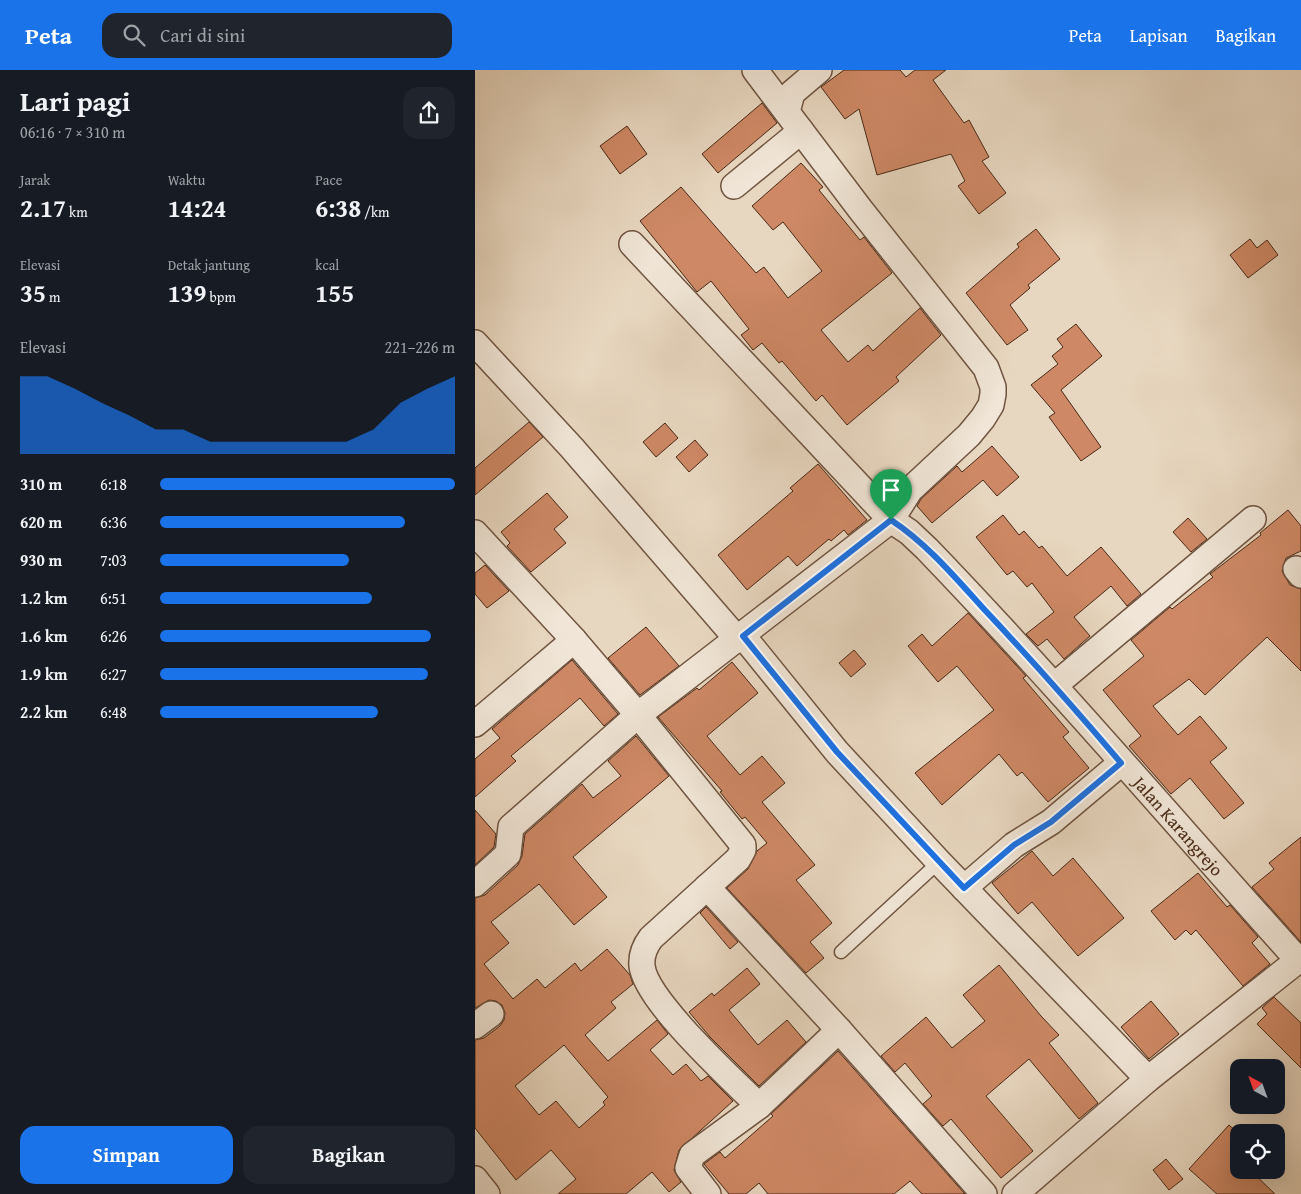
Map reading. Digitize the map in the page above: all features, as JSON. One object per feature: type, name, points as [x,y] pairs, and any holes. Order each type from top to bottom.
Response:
[{"type":"street","points":[[475,884],[508,854],[511,827],[638,715],[891,520],[910,490],[969,436],[991,405],[993,387],[986,368],[860,209],[755,70]]},
{"type":"street","points":[[733,186],[794,121],[792,93],[819,70]]},
{"type":"street","name":"Jalan Karangrejo","points":[[632,244],[891,520],[909,532],[927,549],[1055,685],[1121,763],[1300,959]]},
{"type":"street","points":[[475,343],[572,448],[740,638],[837,752],[939,862],[1148,1079]]},
{"type":"street","points":[[1055,685],[1253,519]]},
{"type":"street","points":[[475,533],[574,640],[638,715],[743,845],[743,850],[738,859],[651,938],[642,956],[644,976],[648,986],[699,1048],[759,1106]]},
{"type":"street","points":[[475,724],[574,640]]},
{"type":"street","points":[[964,888],[1014,845],[1051,822],[1121,763]]},
{"type":"street","points":[[707,887],[839,1030],[984,1194]]},
{"type":"street","points":[[1015,1194],[1148,1079],[1300,959]]},
{"type":"street","points":[[708,1194],[691,1173],[689,1159],[695,1151],[759,1106],[839,1030]]},
{"type":"street","points":[[475,1179],[487,1194]]},
{"type":"lane","points":[[841,952],[939,862]]},
{"type":"building","points":[[844,70],[900,70],[906,77],[915,70],[946,70],[933,80],[964,123],[969,120],[989,157],[982,161],[1006,193],[979,214],[958,186],[965,181],[951,154],[877,175],[859,109],[845,119],[821,87]]},
{"type":"building","points":[[762,103],[777,123],[718,173],[702,154]]},
{"type":"building","points":[[627,126],[647,154],[620,174],[600,146]]},
{"type":"building","points":[[801,163],[823,187],[819,190],[860,240],[864,237],[892,273],[821,330],[848,362],[868,345],[873,351],[920,308],[941,335],[896,377],[899,381],[847,425],[822,395],[816,401],[782,361],[779,363],[762,343],[753,350],[741,335],[749,329],[711,281],[697,292],[640,221],[681,187],[756,273],[764,267],[788,298],[822,271],[783,222],[773,230],[752,206]]},
{"type":"building","points":[[1036,229],[1060,259],[1028,285],[1030,288],[1010,305],[1028,330],[1007,345],[966,293],[1019,247],[1017,244]]},
{"type":"building","points":[[1250,239],[1257,248],[1267,240],[1278,255],[1248,278],[1230,255]]},
{"type":"building","points":[[1076,324],[1102,356],[1061,390],[1101,447],[1081,461],[1049,417],[1055,413],[1031,385],[1058,364],[1052,356],[1063,347],[1057,339]]},
{"type":"building","points":[[529,422],[543,437],[475,495],[475,468]]},
{"type":"building","points":[[665,423],[678,438],[656,457],[643,442]]},
{"type":"building","points":[[695,440],[708,455],[689,472],[676,457]]},
{"type":"building","points":[[992,446],[1019,477],[997,496],[983,480],[932,523],[917,506],[921,499],[957,466],[962,472]]},
{"type":"building","points":[[818,464],[867,520],[848,535],[844,530],[831,541],[829,539],[797,566],[788,556],[747,590],[718,555],[793,491],[790,488]]},
{"type":"building","points":[[547,493],[568,517],[554,529],[566,543],[531,572],[507,546],[510,543],[501,532]]},
{"type":"building","points":[[1288,510],[1301,526],[1301,551],[1286,558],[1282,571],[1290,585],[1301,589],[1301,671],[1267,637],[1205,695],[1189,679],[1153,706],[1178,735],[1200,716],[1227,748],[1210,762],[1244,803],[1224,819],[1190,778],[1171,794],[1129,746],[1141,736],[1103,690],[1144,656],[1131,640],[1170,607],[1172,609],[1213,577],[1210,574],[1261,535],[1260,533]]},
{"type":"building","points":[[1003,515],[1019,535],[1024,531],[1039,548],[1042,546],[1067,576],[1101,547],[1141,594],[1127,606],[1111,586],[1074,617],[1090,636],[1064,659],[1047,639],[1038,646],[1026,634],[1054,612],[1032,583],[1027,587],[1013,571],[1007,575],[976,537]]},
{"type":"building","points":[[1188,518],[1207,539],[1191,552],[1173,532]]},
{"type":"building","points":[[485,565],[509,591],[487,608],[475,594],[475,573]]},
{"type":"building","points":[[968,613],[1026,676],[1023,678],[1069,732],[1063,737],[1089,768],[1048,802],[1022,772],[1017,776],[999,754],[942,805],[915,773],[994,710],[957,666],[938,682],[908,646],[922,634],[932,646]]},
{"type":"building","points":[[646,627],[679,666],[640,695],[608,658]]},
{"type":"building","points":[[854,650],[866,664],[851,677],[839,663]]},
{"type":"building","points":[[572,660],[618,714],[604,726],[580,698],[511,756],[516,761],[475,797],[475,759],[500,738],[492,729]]},
{"type":"building","points":[[732,662],[758,693],[707,736],[740,775],[762,756],[785,783],[762,802],[815,865],[796,880],[832,923],[810,942],[824,958],[806,973],[727,888],[748,869],[757,851],[767,843],[745,817],[742,819],[720,792],[722,791],[658,717],[697,688],[699,690]]},
{"type":"building","points":[[636,736],[669,776],[573,857],[607,897],[574,925],[539,884],[491,922],[509,943],[484,964],[513,999],[537,979],[545,988],[575,963],[581,971],[607,949],[630,975],[633,984],[611,1002],[616,1008],[585,1035],[608,1061],[657,1020],[668,1034],[650,1050],[673,1075],[686,1064],[701,1081],[708,1076],[733,1101],[679,1150],[674,1170],[681,1182],[669,1192],[652,1172],[626,1194],[558,1194],[576,1179],[551,1150],[516,1180],[475,1128],[475,1040],[484,1038],[500,1026],[504,1020],[505,1013],[502,1005],[496,1001],[489,1000],[475,1008],[475,898],[485,895],[518,865],[522,856],[525,834],[582,784],[593,798],[621,776],[608,761]],"holes":[[[564,1045],[608,1097],[603,1102],[605,1105],[579,1128],[556,1101],[539,1115],[515,1086]]]},
{"type":"building","points":[[475,810],[496,834],[494,847],[475,865]]},
{"type":"building","points":[[1301,837],[1301,942],[1252,887],[1274,869],[1269,863]]},
{"type":"building","points":[[1032,851],[1053,876],[1073,858],[1124,918],[1078,956],[1032,902],[1018,914],[992,883]]},
{"type":"building","points":[[1198,873],[1227,907],[1230,905],[1258,937],[1252,943],[1270,964],[1243,986],[1196,930],[1191,935],[1186,930],[1175,940],[1151,911]]},
{"type":"building","points":[[706,907],[738,942],[730,949],[700,913]]},
{"type":"building","points":[[999,965],[1059,1035],[1049,1043],[1098,1103],[1079,1119],[1029,1059],[986,1096],[1033,1151],[1001,1178],[951,1119],[943,1126],[923,1104],[932,1096],[905,1063],[895,1072],[881,1056],[926,1017],[952,1048],[985,1021],[963,995]]},
{"type":"building","points":[[747,968],[760,984],[729,1010],[758,1045],[787,1020],[806,1042],[759,1086],[710,1037],[689,1012],[712,993],[714,996]]},
{"type":"building","points":[[1274,997],[1301,1023],[1301,1068],[1257,1024],[1267,1014],[1262,1008]]},
{"type":"building","points":[[1151,1001],[1179,1034],[1149,1059],[1121,1027]]},
{"type":"building","points":[[838,1051],[965,1194],[922,1194],[910,1181],[894,1194],[768,1194],[759,1183],[746,1194],[729,1194],[704,1164],[720,1152],[725,1158],[773,1116],[771,1114]]},
{"type":"building","points":[[1229,1125],[1230,1179],[1259,1179],[1275,1194],[1217,1194],[1189,1169]]},
{"type":"building","points":[[1166,1159],[1183,1179],[1169,1190],[1153,1170]]},
{"type":"route","points":[[891,520],[909,532],[974,598],[1055,685],[1121,763],[1044,828],[1014,845],[964,888],[837,752],[743,636],[891,520]]}]
